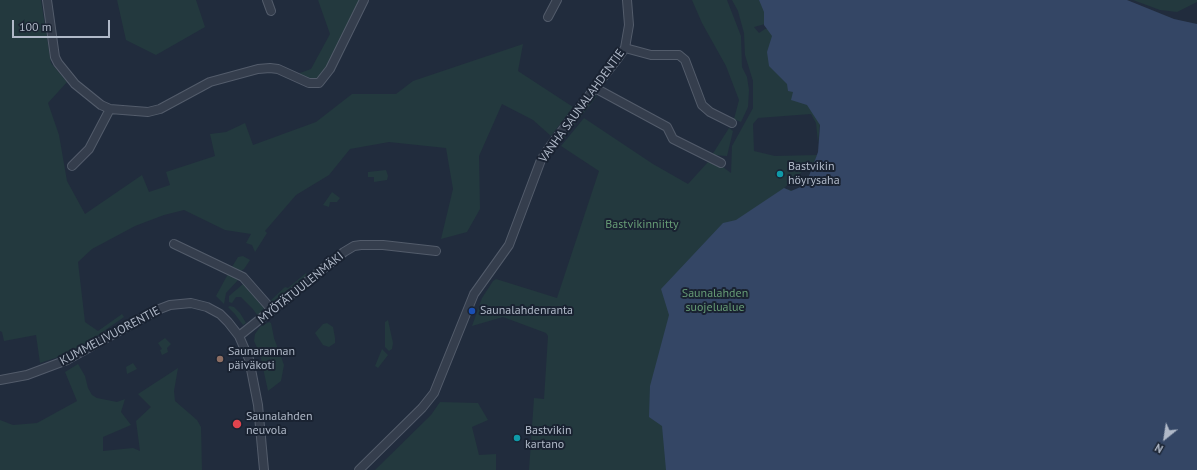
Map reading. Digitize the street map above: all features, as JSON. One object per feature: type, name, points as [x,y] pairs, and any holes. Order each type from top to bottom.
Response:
[{"type":"street","points":[[47,0],[53,46],[58,63],[75,84],[101,105],[110,110],[148,112],[210,82],[265,68],[278,69],[309,83],[319,83],[330,69],[364,0]]},
{"type":"street","points":[[267,0],[271,11]]},
{"type":"street","points":[[548,17],[557,0]]},
{"type":"street","name":"VANHA SAUNALAHDENTIE","points":[[358,470],[422,408],[434,393],[474,294],[509,245],[541,160],[624,48],[629,25],[627,0]]},
{"type":"street","points":[[624,48],[651,55],[679,55],[685,60],[702,105],[710,112],[732,123]]},
{"type":"street","points":[[595,88],[667,127],[673,139],[721,163]]},
{"type":"street","points":[[72,166],[89,149],[110,110]]},
{"type":"street","points":[[174,244],[243,277],[272,310]]},
{"type":"street","name":"MYÖTÄTUULENMÄKI","points":[[239,336],[344,252],[354,246],[383,245],[436,251]]},
{"type":"street","name":"KUMMELIVUORENTIE","points":[[0,380],[27,375],[67,360],[157,310],[170,305],[191,303],[214,310],[228,322],[239,336],[249,359],[256,391],[264,470]]},
{"type":"green space","points":[[0,0],[41,0],[51,63],[67,82],[48,103],[59,135],[67,181],[85,214],[142,175],[149,192],[170,185],[166,172],[215,156],[210,134],[226,132],[245,123],[253,145],[316,122],[352,94],[396,94],[413,81],[523,44],[518,71],[573,107],[551,136],[533,120],[502,104],[479,156],[480,209],[467,232],[441,239],[453,189],[446,148],[389,142],[350,149],[329,175],[296,195],[265,231],[267,233],[255,252],[252,245],[246,243],[251,234],[225,230],[184,210],[164,215],[135,226],[92,249],[78,262],[85,322],[98,331],[122,314],[124,317],[91,340],[64,355],[40,363],[36,335],[4,341],[2,332],[0,331]]},
{"type":"green space","points":[[117,0],[196,0],[205,27],[156,55],[126,40]]},
{"type":"green space","points":[[318,0],[361,0],[319,79],[306,78],[300,75],[300,73],[311,69],[330,34]]},
{"type":"green space","points":[[692,0],[727,0],[741,36],[742,67],[747,77],[749,90],[748,107],[741,122],[734,119],[739,100],[726,66],[702,23]]},
{"type":"green space","points":[[732,0],[777,0],[769,23],[754,27],[759,33],[765,29],[776,28],[824,82],[818,143],[816,123],[811,114],[758,118],[753,124],[754,151],[775,156],[817,155],[813,166],[805,169],[784,188],[793,191],[810,182],[714,470],[529,470],[534,398],[544,399],[548,336],[546,333],[503,317],[472,326],[482,298],[493,281],[496,279],[557,298],[599,171],[561,146],[584,118],[653,164],[688,184],[708,162],[723,167],[731,173],[732,146],[753,108],[753,81],[745,55],[744,33],[738,11]]},
{"type":"green space","points":[[1133,0],[1197,0],[1197,2],[1177,12],[1160,10]]},
{"type":"green space","points":[[595,94],[597,96],[564,139],[560,137]]},
{"type":"green space","points":[[729,128],[733,131],[727,156],[712,155]]},
{"type":"green space","points":[[386,170],[388,176],[387,180],[374,182],[374,177],[368,177],[368,172]]},
{"type":"green space","points":[[332,192],[340,198],[337,202],[330,202],[329,207],[323,205]]},
{"type":"green space","points":[[243,256],[250,260],[244,269],[241,271],[232,267],[238,257]]},
{"type":"green space","points":[[306,273],[307,276],[276,301],[272,303],[269,302],[285,287],[288,288]]},
{"type":"green space","points":[[228,274],[238,280],[226,293],[224,304],[216,296]]},
{"type":"green space","points":[[243,284],[264,308],[258,316],[241,297],[236,297],[232,303],[229,302],[229,296]]},
{"type":"green space","points":[[228,307],[234,307],[240,313],[246,323],[243,325]]},
{"type":"green space","points":[[388,320],[393,343],[392,349],[389,351],[385,347],[385,322]]},
{"type":"green space","points":[[269,322],[271,323],[274,338],[284,365],[281,381],[268,391],[260,354],[254,341],[255,334],[260,327]]},
{"type":"green space","points":[[327,323],[333,327],[335,338],[335,343],[329,347],[323,345],[315,333],[323,324]]},
{"type":"green space","points":[[165,338],[171,344],[167,348],[168,352],[162,355],[160,350],[162,349],[158,343]]},
{"type":"green space","points":[[382,349],[388,355],[378,368],[375,366]]},
{"type":"green space","points":[[133,363],[137,369],[127,374],[126,367]]},
{"type":"green space","points":[[78,364],[85,376],[88,388],[92,395],[97,398],[117,402],[125,399],[121,412],[131,425],[103,437],[103,451],[133,448],[140,451],[136,421],[151,407],[138,394],[178,368],[174,391],[175,401],[197,420],[201,427],[202,470],[0,470],[0,420],[13,425],[37,423],[77,401],[65,372]]},
{"type":"green space","points":[[440,402],[478,403],[488,420],[472,427],[479,455],[496,454],[496,470],[375,470],[431,415]]},
{"type":"water","points":[[759,0],[1127,0],[1174,19],[1197,24],[1197,470],[666,470],[662,426],[649,417],[650,386],[669,315],[661,289],[723,223],[736,220],[784,188],[791,191],[810,183],[809,176],[818,152],[820,125],[807,105],[791,100],[793,92],[788,91],[787,84],[769,66],[767,52],[772,36],[764,25],[764,12]]},
{"type":"place","name":"Bastvikin höyrysaha","points":[[780,174]]},
{"type":"place","name":"Saunalahdenranta","points":[[472,311]]},
{"type":"place","name":"Saunarannan päiväkoti","points":[[220,359]]},
{"type":"place","name":"Saunalahden neuvola","points":[[237,424]]},
{"type":"place","name":"Bastvikin kartano","points":[[517,438]]},
{"type":"park label","name":"Bastvikinniitty","points":[[642,225]]},
{"type":"park label","name":"Saunalahden suojelualue","points":[[715,301]]}]
